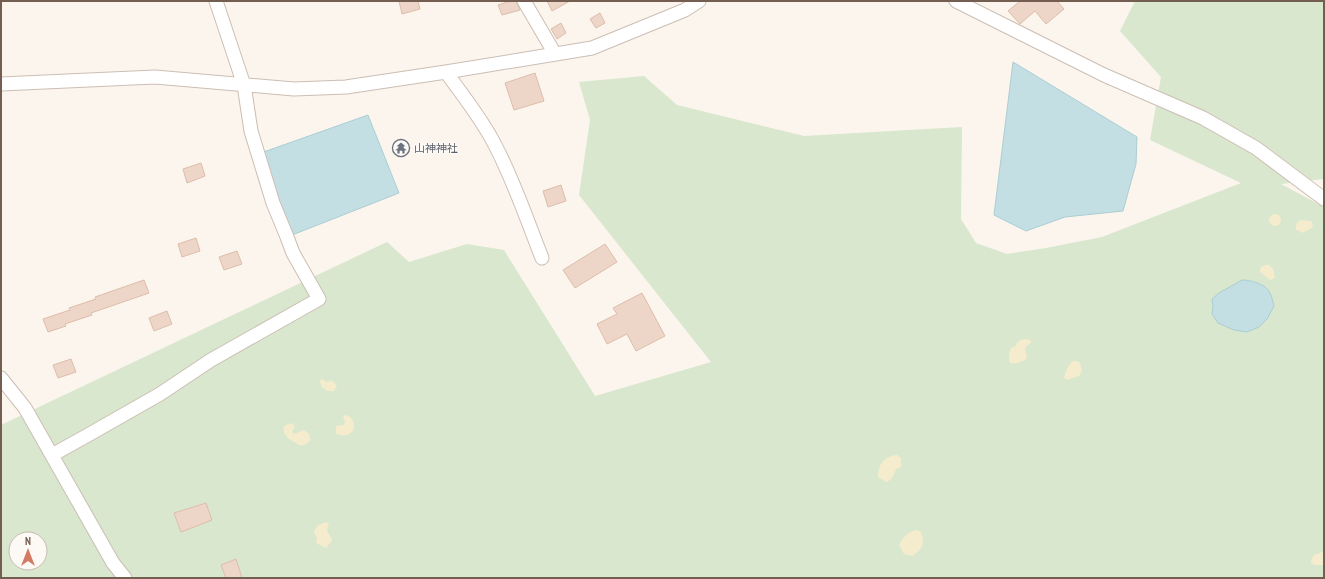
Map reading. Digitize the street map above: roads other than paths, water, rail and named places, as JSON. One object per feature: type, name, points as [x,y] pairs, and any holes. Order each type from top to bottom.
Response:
[{"type":"street","points":[[52,455],[160,394],[211,360],[319,299],[293,253],[288,237],[273,203],[251,131],[244,85],[216,1]]},
{"type":"street","points":[[524,1],[555,54]]},
{"type":"street","points":[[1,84],[155,77],[294,89],[346,87],[592,48],[685,10],[699,1]]},
{"type":"street","points":[[956,1],[1104,75],[1203,118],[1256,148],[1324,199]]},
{"type":"street","points":[[446,72],[480,120],[495,145],[512,180],[542,258]]},
{"type":"street","points":[[1,378],[25,408],[113,562],[125,578]]},
{"type":"water","points":[[1013,62],[1137,137],[1136,164],[1123,211],[1065,217],[1026,231],[994,215]]},
{"type":"water","points":[[368,115],[399,193],[287,237],[258,154]]},
{"type":"water","points":[[1242,280],[1254,282],[1265,287],[1270,293],[1274,306],[1267,319],[1259,327],[1247,332],[1234,330],[1218,323],[1212,314],[1212,299],[1219,293]]},
{"type":"place","name":"山神神社","points":[[401,148]]}]
